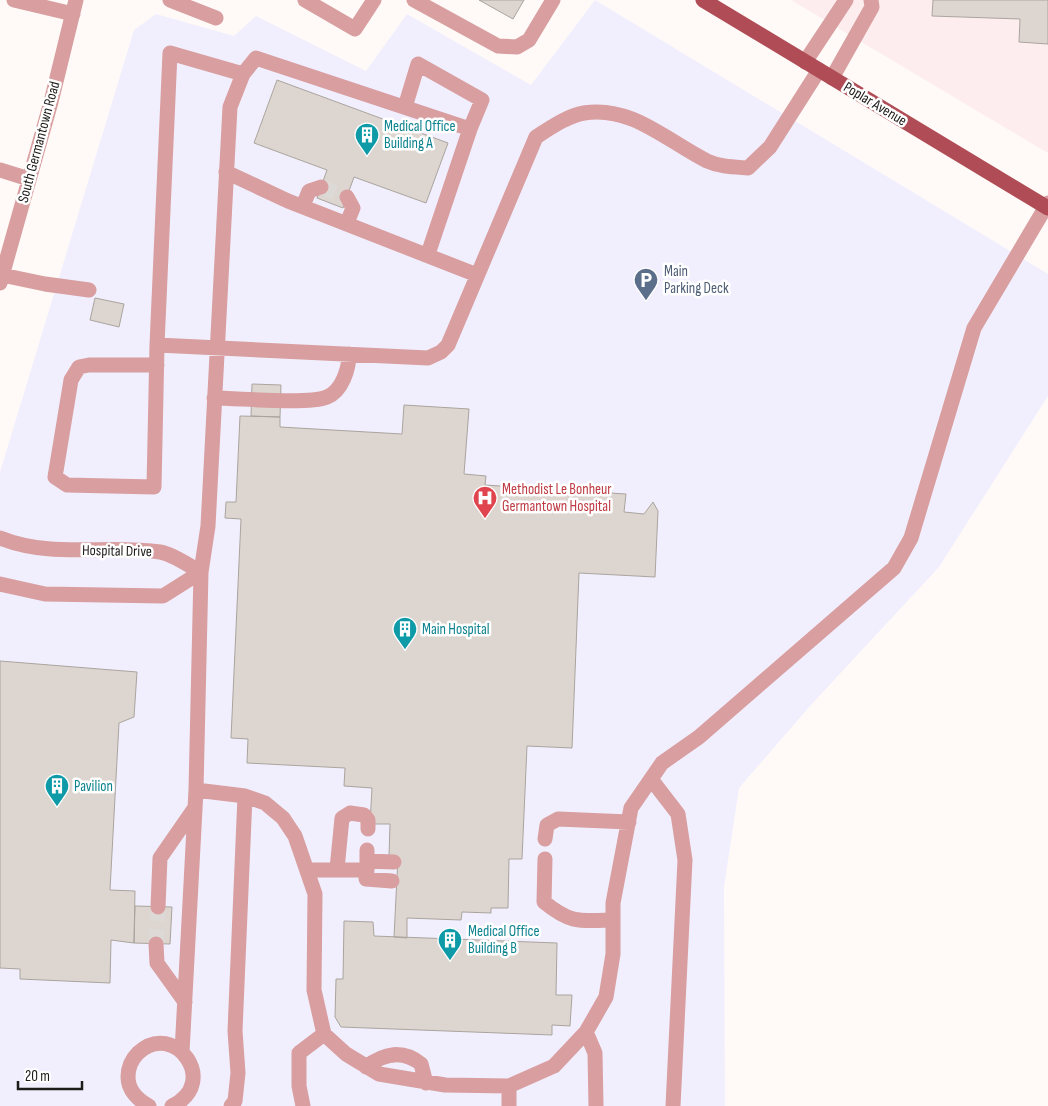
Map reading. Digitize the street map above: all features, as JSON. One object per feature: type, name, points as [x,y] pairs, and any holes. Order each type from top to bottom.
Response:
[{"type":"main road","name":"Poplar Avenue","points":[[703,0],[1047,206]]},
{"type":"street","points":[[14,0],[74,7]]},
{"type":"street","points":[[170,0],[216,18]]},
{"type":"street","points":[[305,0],[355,28],[374,0]]},
{"type":"street","points":[[414,0],[498,46],[517,47],[529,40],[553,0]]},
{"type":"street","points":[[805,62],[846,0]]},
{"type":"street","points":[[157,345],[428,358],[441,352],[448,345],[536,137],[556,124],[583,113],[615,113],[647,125],[708,161],[727,167],[748,168],[770,147],[826,74],[872,7],[871,0]]},
{"type":"street","name":"South Germantown Road","points":[[1,279],[74,7]]},
{"type":"street","points":[[157,365],[89,365],[80,368],[71,380],[55,477],[67,485],[154,488],[157,365],[157,345],[170,53],[243,74]]},
{"type":"street","points":[[182,1052],[196,790],[201,572],[208,526],[230,107],[243,74],[256,58],[470,129]]},
{"type":"street","points":[[405,107],[418,64],[482,100],[470,129],[428,254]]},
{"type":"street","points":[[0,170],[29,179]]},
{"type":"street","points":[[226,172],[303,206],[477,274]]},
{"type":"street","points":[[303,206],[308,191],[321,187]]},
{"type":"street","points":[[347,197],[352,208],[347,223]]},
{"type":"street","points":[[196,790],[245,796],[265,803],[282,818],[295,836],[315,894],[314,990],[324,1034],[346,1054],[379,1074],[426,1083],[509,1086],[554,1066],[586,1032],[606,997],[613,954],[613,903],[631,808],[662,763],[699,737],[894,568],[911,538],[974,328],[1047,206]]},
{"type":"street","points":[[1,279],[89,290]]},
{"type":"street","points":[[214,398],[302,400],[327,397],[341,384],[349,362],[349,354]]},
{"type":"street","name":"Hospital Drive","points":[[0,538],[45,550],[162,552],[201,572]]},
{"type":"street","points":[[0,584],[45,594],[163,596],[201,572]]},
{"type":"street","points":[[651,779],[678,814],[685,860],[673,1106]]},
{"type":"street","points":[[231,1106],[234,1101],[238,1074],[235,1030],[245,796]]},
{"type":"street","points":[[158,907],[160,858],[195,807]]},
{"type":"street","points":[[337,869],[342,818],[350,813],[364,815],[368,820],[368,829]]},
{"type":"street","points":[[546,839],[547,825],[558,819],[629,822]]},
{"type":"street","points":[[307,870],[337,869],[367,860],[394,862]]},
{"type":"street","points":[[367,860],[366,879],[392,881]]},
{"type":"street","points":[[545,860],[544,902],[558,914],[575,921],[613,920]]},
{"type":"street","points":[[156,944],[157,963],[185,1002]]},
{"type":"street","points":[[586,1032],[595,1053],[596,1106]]},
{"type":"street","points":[[303,1106],[299,1086],[299,1053],[324,1034]]},
{"type":"street","points":[[149,1106],[142,1102],[130,1088],[128,1079],[131,1062],[142,1049],[150,1045],[167,1044],[182,1052],[189,1059],[193,1078],[186,1096],[172,1106]]},
{"type":"street","points":[[366,1067],[379,1057],[390,1055],[410,1056],[421,1064],[426,1083]]},
{"type":"street","points":[[509,1086],[509,1106]]},
{"type":"shaded area","name":"Methodist Le Bonheur Germantown Hospital","points":[[595,0],[1048,274],[1048,396],[939,567],[810,706],[739,788],[724,887],[725,1106],[0,1106],[0,472],[134,30],[156,14],[234,36],[256,16],[366,71],[407,14],[531,85]]},
{"type":"shaded area","points":[[791,0],[1048,0],[1048,153]]},
{"type":"building","points":[[479,0],[524,0],[513,19]]},
{"type":"building","points":[[933,0],[1048,0],[1048,44],[1019,42],[1020,19],[932,16]]},
{"type":"building","name":"Medical Office Building A","points":[[277,80],[448,143],[426,203],[354,177],[343,208],[317,198],[327,170],[254,143]]},
{"type":"building","points":[[95,298],[124,304],[119,327],[90,320]]},
{"type":"building","points":[[252,384],[281,385],[280,417],[251,416]]},
{"type":"building","name":"Main Hospital","points":[[404,405],[469,409],[464,474],[486,476],[485,485],[626,494],[624,512],[644,514],[653,502],[658,511],[655,577],[579,573],[572,748],[527,746],[522,859],[509,859],[508,908],[491,908],[491,913],[462,912],[461,920],[407,918],[407,938],[394,937],[398,857],[389,856],[390,824],[370,824],[372,788],[344,786],[345,768],[247,763],[248,739],[231,738],[241,519],[225,518],[226,502],[236,502],[240,416],[280,417],[280,427],[402,434]]},
{"type":"building","name":"Pavilion","points":[[0,661],[137,672],[134,717],[119,723],[110,890],[135,891],[134,943],[111,940],[110,983],[20,979],[20,969],[0,968]]},
{"type":"building","points":[[135,906],[172,907],[170,944],[134,943]]},
{"type":"building","name":"Medical Office Building B","points":[[344,921],[373,922],[374,936],[557,943],[556,995],[572,995],[570,1026],[552,1025],[552,1035],[341,1027],[335,1017],[336,979],[343,979]]},
{"type":"tunnel","points":[[321,187],[347,197]]},
{"type":"tunnel","points":[[156,944],[158,907]]},
{"type":"place","name":"Medical Office Building A","points":[[367,156]]},
{"type":"place","name":"Main Parking Deck","points":[[646,301]]},
{"type":"place","name":"Methodist Le Bonheur Germantown Hospital","points":[[485,519]]},
{"type":"place","name":"Main Hospital","points":[[405,650]]},
{"type":"place","name":"Pavilion","points":[[57,807]]},
{"type":"place","name":"Medical Office Building B","points":[[450,961]]}]
